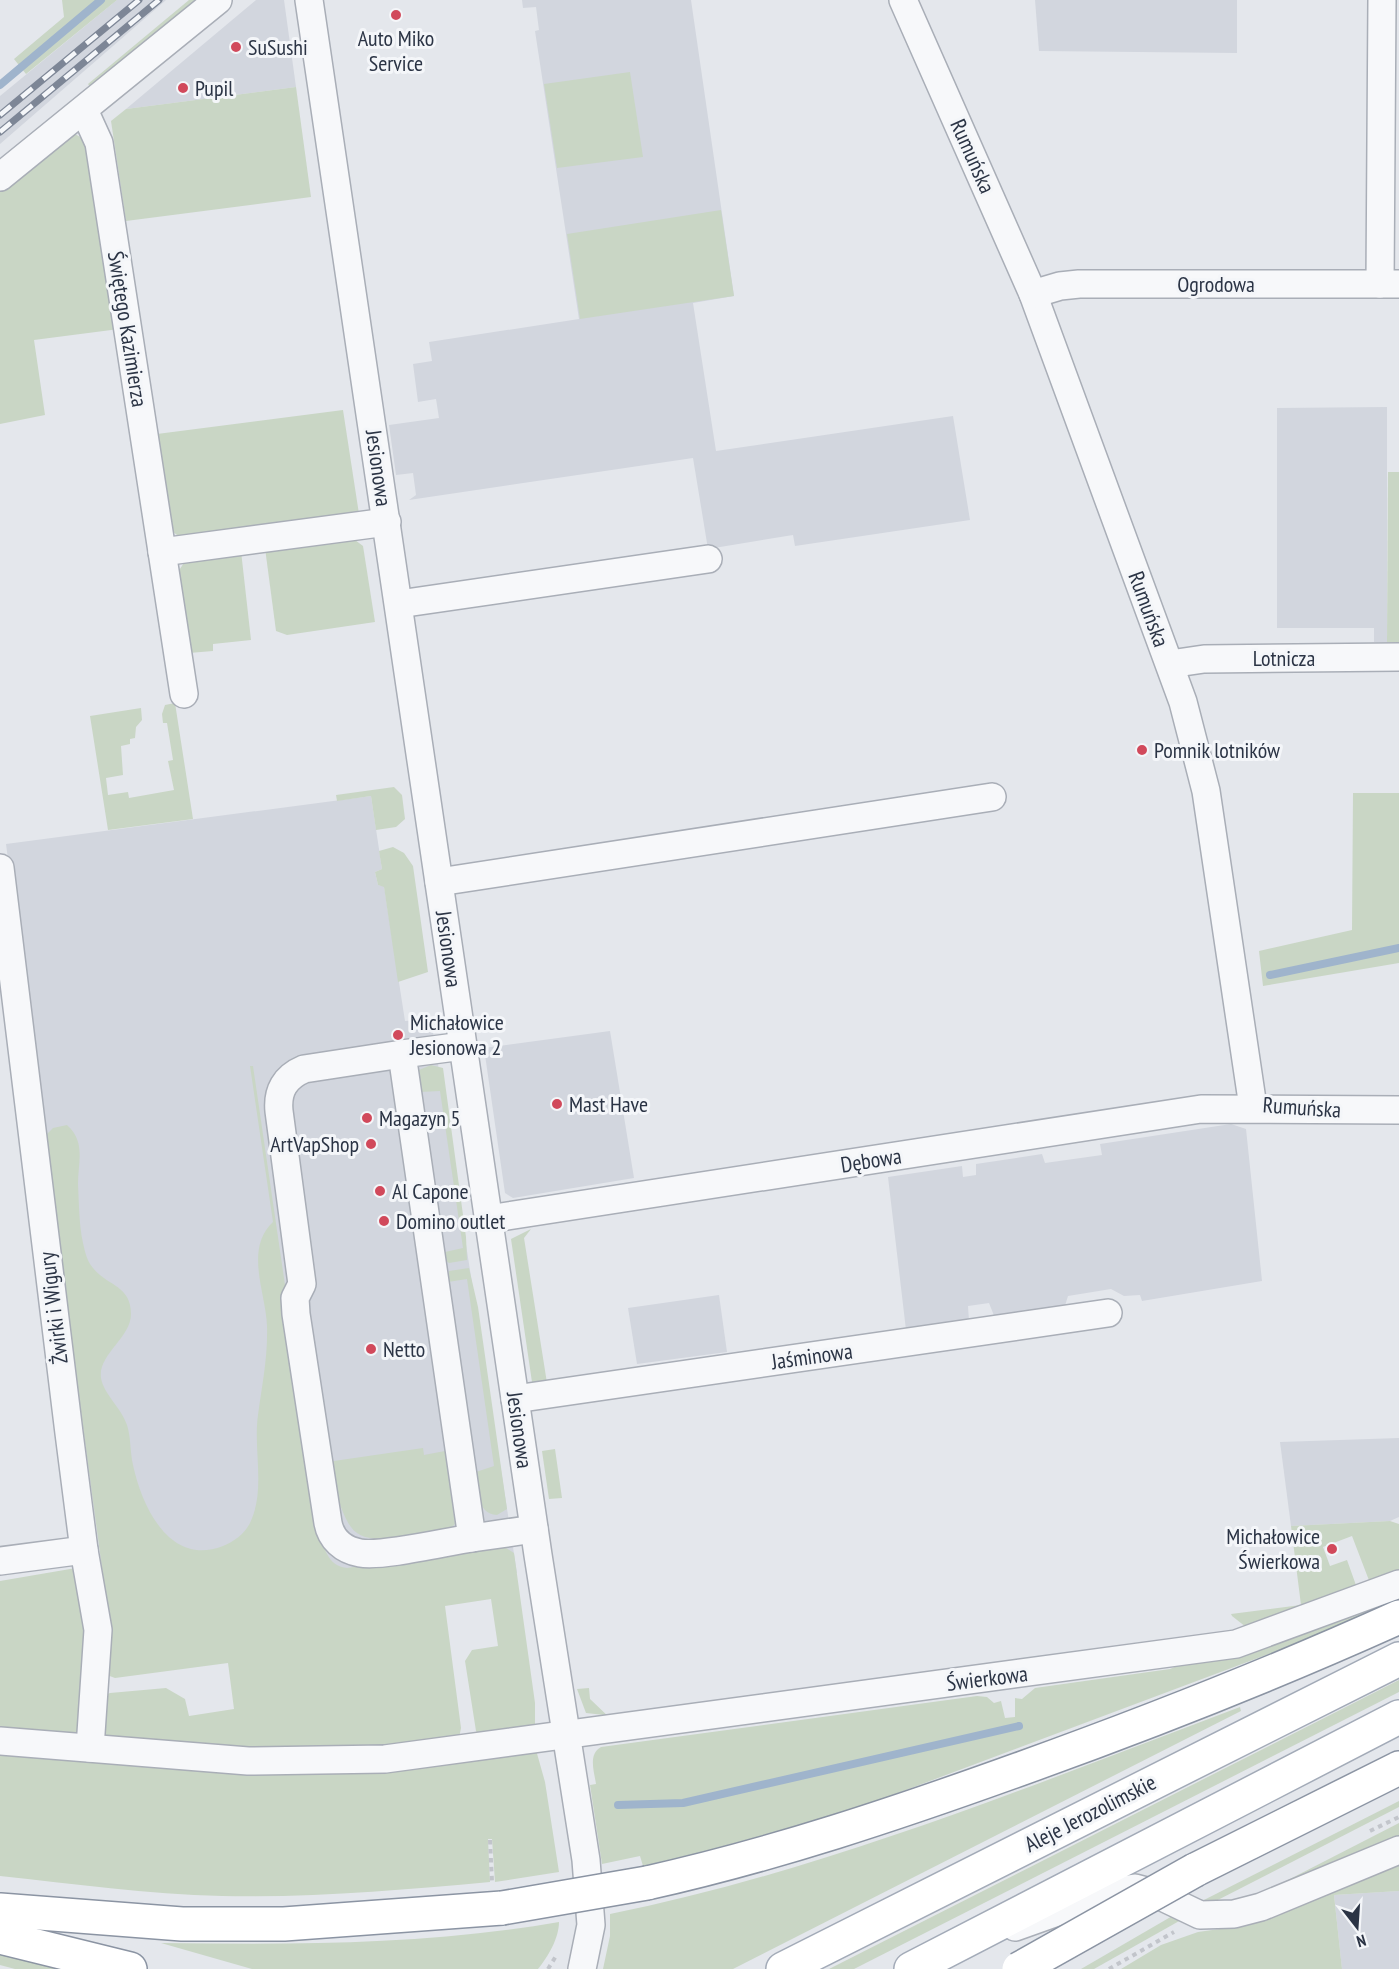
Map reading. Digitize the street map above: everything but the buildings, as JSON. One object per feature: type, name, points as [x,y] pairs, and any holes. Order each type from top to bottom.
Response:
[{"type":"main road","points":[[0,1910],[182,1924],[284,1924],[497,1895],[647,1883],[740,1862],[873,1822],[1124,1732],[1321,1652],[1399,1617]]},
{"type":"main road","name":"Aleje Jerozolimskie","points":[[783,1969],[1399,1659]]},
{"type":"main road","points":[[911,1969],[1399,1717]]},
{"type":"main road","points":[[1018,1969],[1195,1870],[1399,1768]]},
{"type":"main road","points":[[0,1937],[130,1969]]},
{"type":"street","points":[[0,177],[218,0]]},
{"type":"street","name":"Jesionowa","points":[[309,0],[534,1529],[590,1888],[591,1925],[582,1969]]},
{"type":"street","name":"Rumuńska","points":[[903,0],[1034,294],[1170,664],[1198,753],[1206,791],[1253,1107],[1399,1110]]},
{"type":"street","points":[[1382,0],[1393,284]]},
{"type":"street","name":"Świętego Kazimierza","points":[[84,110],[99,143],[184,694]]},
{"type":"street","points":[[1393,284],[1399,256]]},
{"type":"street","name":"Ogrodowa","points":[[1034,294],[1064,285],[1079,284],[1393,284]]},
{"type":"street","points":[[162,552],[387,522]]},
{"type":"street","points":[[399,604],[708,559]]},
{"type":"street","name":"Lotnicza","points":[[1170,664],[1203,659],[1399,657]]},
{"type":"street","points":[[439,882],[992,797]]},
{"type":"street","name":"Żwirki i Wigury","points":[[0,868],[84,1550],[98,1640],[90,1748]]},
{"type":"street","points":[[463,1046],[304,1069],[287,1080],[280,1091],[279,1111],[302,1284],[296,1298],[296,1314],[328,1523],[335,1539],[348,1549],[368,1554],[534,1529]]},
{"type":"street","points":[[402,1054],[472,1538]]},
{"type":"street","name":"Dębowa","points":[[488,1219],[1201,1109],[1253,1107]]},
{"type":"street","points":[[302,1284],[310,1294],[314,1309],[330,1417]]},
{"type":"street","name":"Jaśminowa","points":[[515,1399],[1108,1313]]},
{"type":"street","points":[[0,1561],[84,1550]]},
{"type":"street","name":"Świerkowa","points":[[0,1741],[248,1761],[319,1762],[385,1759],[1236,1644],[1399,1584]]},
{"type":"street","points":[[963,1944],[1125,1889],[1155,1893],[1200,1915],[1234,1914],[1261,1907],[1399,1850]]},
{"type":"path","points":[[490,1840],[497,1895]]},
{"type":"path","points":[[1109,1969],[1181,1929]]},
{"type":"shaded area","points":[[117,0],[166,0],[0,144],[0,96]]},
{"type":"shaded area","points":[[256,0],[284,0],[296,87],[126,109]]},
{"type":"shaded area","points":[[522,0],[691,0],[734,296],[693,303],[716,451],[953,416],[970,520],[795,546],[793,535],[708,549],[693,458],[409,500],[416,495],[413,473],[396,475],[389,425],[439,418],[436,399],[418,402],[413,364],[432,361],[429,342],[579,319],[535,31],[539,30],[536,7],[523,8]]},
{"type":"shaded area","points":[[1035,0],[1237,0],[1237,53],[1039,51]]},
{"type":"shaded area","points":[[1387,407],[1387,642],[1374,642],[1374,628],[1277,628],[1277,408]]},
{"type":"shaded area","points":[[371,796],[382,869],[375,872],[378,885],[384,886],[405,1021],[431,1019],[517,1573],[110,1628],[6,844]]},
{"type":"shaded area","name":"Mast Have","points":[[610,1031],[634,1178],[513,1198],[505,1193],[484,1048]]},
{"type":"shaded area","points":[[1231,1124],[1246,1129],[1262,1281],[1142,1301],[1140,1295],[1124,1296],[1111,1289],[1068,1296],[1064,1309],[995,1318],[989,1303],[968,1306],[969,1321],[906,1330],[888,1177],[962,1166],[963,1177],[976,1175],[976,1164],[1042,1154],[1045,1163],[1102,1155],[1100,1144]]},
{"type":"shaded area","points":[[719,1295],[727,1352],[637,1364],[628,1308]]},
{"type":"shaded area","points":[[1399,1438],[1399,1517],[1390,1521],[1291,1526],[1280,1442]]},
{"type":"shaded area","points":[[1399,1891],[1399,1969],[1342,1969],[1334,1895]]},
{"type":"green space","points":[[62,0],[117,0],[26,74],[14,59],[64,17]]},
{"type":"green space","points":[[189,0],[206,0],[94,92],[88,84]]},
{"type":"green space","points":[[630,72],[643,157],[557,168],[544,84]]},
{"type":"green space","points":[[296,87],[311,197],[126,221],[111,121],[126,109]]},
{"type":"green space","points":[[75,134],[87,141],[119,329],[34,340],[45,415],[0,424],[0,192]]},
{"type":"green space","points":[[721,210],[734,296],[580,319],[567,234]]},
{"type":"green space","points":[[343,410],[359,514],[182,539],[172,531],[157,434]]},
{"type":"green space","points":[[1388,472],[1399,472],[1399,642],[1387,642]]},
{"type":"green space","points":[[351,537],[363,546],[375,622],[287,635],[276,631],[265,548]]},
{"type":"green space","points":[[241,551],[251,640],[213,644],[213,651],[189,653],[178,572],[187,558]]},
{"type":"green space","points":[[175,703],[193,819],[108,830],[90,716],[141,708],[142,720],[136,727],[135,738],[130,739],[130,744],[121,746],[123,775],[106,778],[108,795],[128,792],[129,798],[174,790],[168,761],[173,760],[167,723],[163,723],[162,714],[165,705]]},
{"type":"green space","points":[[394,787],[402,795],[405,819],[396,827],[376,830],[371,796],[337,801],[336,795]]},
{"type":"green space","points":[[1353,793],[1399,793],[1399,963],[1263,986],[1259,951],[1352,930]]},
{"type":"green space","points":[[393,847],[404,853],[413,866],[428,972],[398,982],[384,887],[378,885],[375,872],[382,869],[379,851]]},
{"type":"green space","points":[[431,1065],[443,1068],[466,1237],[467,1260],[449,1263],[445,1260],[445,1252],[463,1248],[440,1091],[420,1092],[419,1070]]},
{"type":"green space","points":[[250,1066],[253,1066],[323,1545],[334,1563],[347,1568],[494,1547],[506,1548],[514,1553],[535,1703],[535,1730],[478,1734],[476,1731],[465,1661],[472,1650],[498,1646],[491,1599],[445,1606],[461,1728],[459,1738],[453,1741],[303,1752],[104,1739],[105,1695],[110,1693],[166,1688],[185,1699],[189,1716],[234,1709],[228,1663],[115,1678],[107,1675],[110,1627],[44,1137],[53,1128],[67,1125],[77,1138],[80,1153],[78,1184],[80,1221],[85,1253],[93,1268],[123,1291],[130,1304],[130,1323],[104,1361],[101,1378],[105,1390],[121,1412],[127,1425],[133,1465],[143,1498],[151,1515],[174,1541],[188,1548],[204,1550],[223,1546],[235,1540],[245,1530],[255,1510],[258,1484],[257,1428],[267,1349],[266,1313],[258,1258],[264,1233],[273,1222]]},
{"type":"green space","points":[[531,1229],[524,1238],[547,1383],[532,1382],[511,1239]]},
{"type":"green space","points":[[469,1268],[478,1307],[507,1509],[497,1515],[485,1510],[478,1493],[476,1472],[494,1466],[467,1279],[448,1282],[449,1271]]},
{"type":"green space","points":[[423,1448],[424,1455],[445,1451],[455,1524],[449,1530],[397,1539],[370,1538],[359,1534],[351,1527],[343,1513],[327,1462]]},
{"type":"green space","points":[[555,1449],[562,1498],[549,1499],[542,1451]]},
{"type":"green space","points":[[1390,1521],[1399,1524],[1399,1575],[1370,1583],[1352,1536],[1323,1547],[1330,1566],[1347,1560],[1357,1588],[1251,1631],[1232,1616],[1231,1614],[1301,1605],[1291,1526]]},
{"type":"green space","points":[[76,1568],[91,1654],[82,1735],[0,1731],[0,1581]]},
{"type":"green space","points":[[1399,1592],[1399,1605],[890,1796],[768,1834],[674,1859],[643,1866],[640,1856],[602,1864],[590,1785],[596,1784],[593,1758],[601,1747],[977,1696],[987,1697],[994,1703],[1001,1701],[1005,1718],[1015,1717],[1015,1698],[1022,1699],[1035,1688],[1170,1669],[1200,1656]]},
{"type":"green space","points":[[1399,1680],[1399,1692],[854,1969],[829,1969]]},
{"type":"green space","points":[[589,1688],[590,1699],[612,1720],[608,1720],[604,1715],[586,1713],[577,1689]]},
{"type":"green space","points":[[1240,1707],[1241,1711],[733,1969],[603,1969],[610,1936],[610,1914],[690,1896],[849,1850],[928,1824]]},
{"type":"green space","points":[[0,1750],[536,1750],[545,1782],[559,1872],[495,1882],[492,1839],[488,1839],[490,1882],[390,1890],[289,1896],[194,1895],[0,1876]]},
{"type":"green space","points":[[1399,1801],[1399,1807],[1208,1905],[1198,1903]]},
{"type":"green space","points":[[1399,1823],[1399,1843],[1251,1899]]},
{"type":"green space","points":[[1399,1858],[1399,1891],[1334,1895],[1342,1969],[1121,1969],[1161,1945],[1198,1932],[1241,1926]]},
{"type":"green space","points":[[1174,1915],[1181,1920],[1094,1969],[1081,1969]]},
{"type":"green space","points":[[559,1922],[552,1947],[538,1969],[252,1969],[161,1943],[361,1942],[510,1930]]},
{"type":"green space","points":[[0,1952],[67,1969],[15,1969],[0,1965]]},
{"type":"waterway","points":[[0,85],[101,0]]},
{"type":"waterway","points":[[1270,975],[1399,948]]},
{"type":"waterway","points":[[618,1805],[683,1803],[1019,1726]]},
{"type":"railway","points":[[0,115],[139,0]]},
{"type":"railway","points":[[0,132],[159,0]]},
{"type":"place","name":"Auto Miko Service","points":[[396,15]]},
{"type":"place","name":"SuSushi","points":[[236,47]]},
{"type":"place","name":"Pupil","points":[[183,88]]},
{"type":"place","name":"Pomnik lotników","points":[[1142,750]]},
{"type":"place","name":"Michałowice Jesionowa 2","points":[[398,1035]]},
{"type":"place","name":"Mast Have","points":[[557,1104]]},
{"type":"place","name":"Magazyn 5","points":[[367,1118]]},
{"type":"place","name":"ArtVapShop","points":[[371,1144]]},
{"type":"place","name":"Al Capone","points":[[380,1191]]},
{"type":"place","name":"Domino outlet","points":[[384,1221]]},
{"type":"place","name":"Netto","points":[[371,1349]]},
{"type":"place","name":"Michałowice Świerkowa","points":[[1332,1549]]}]
